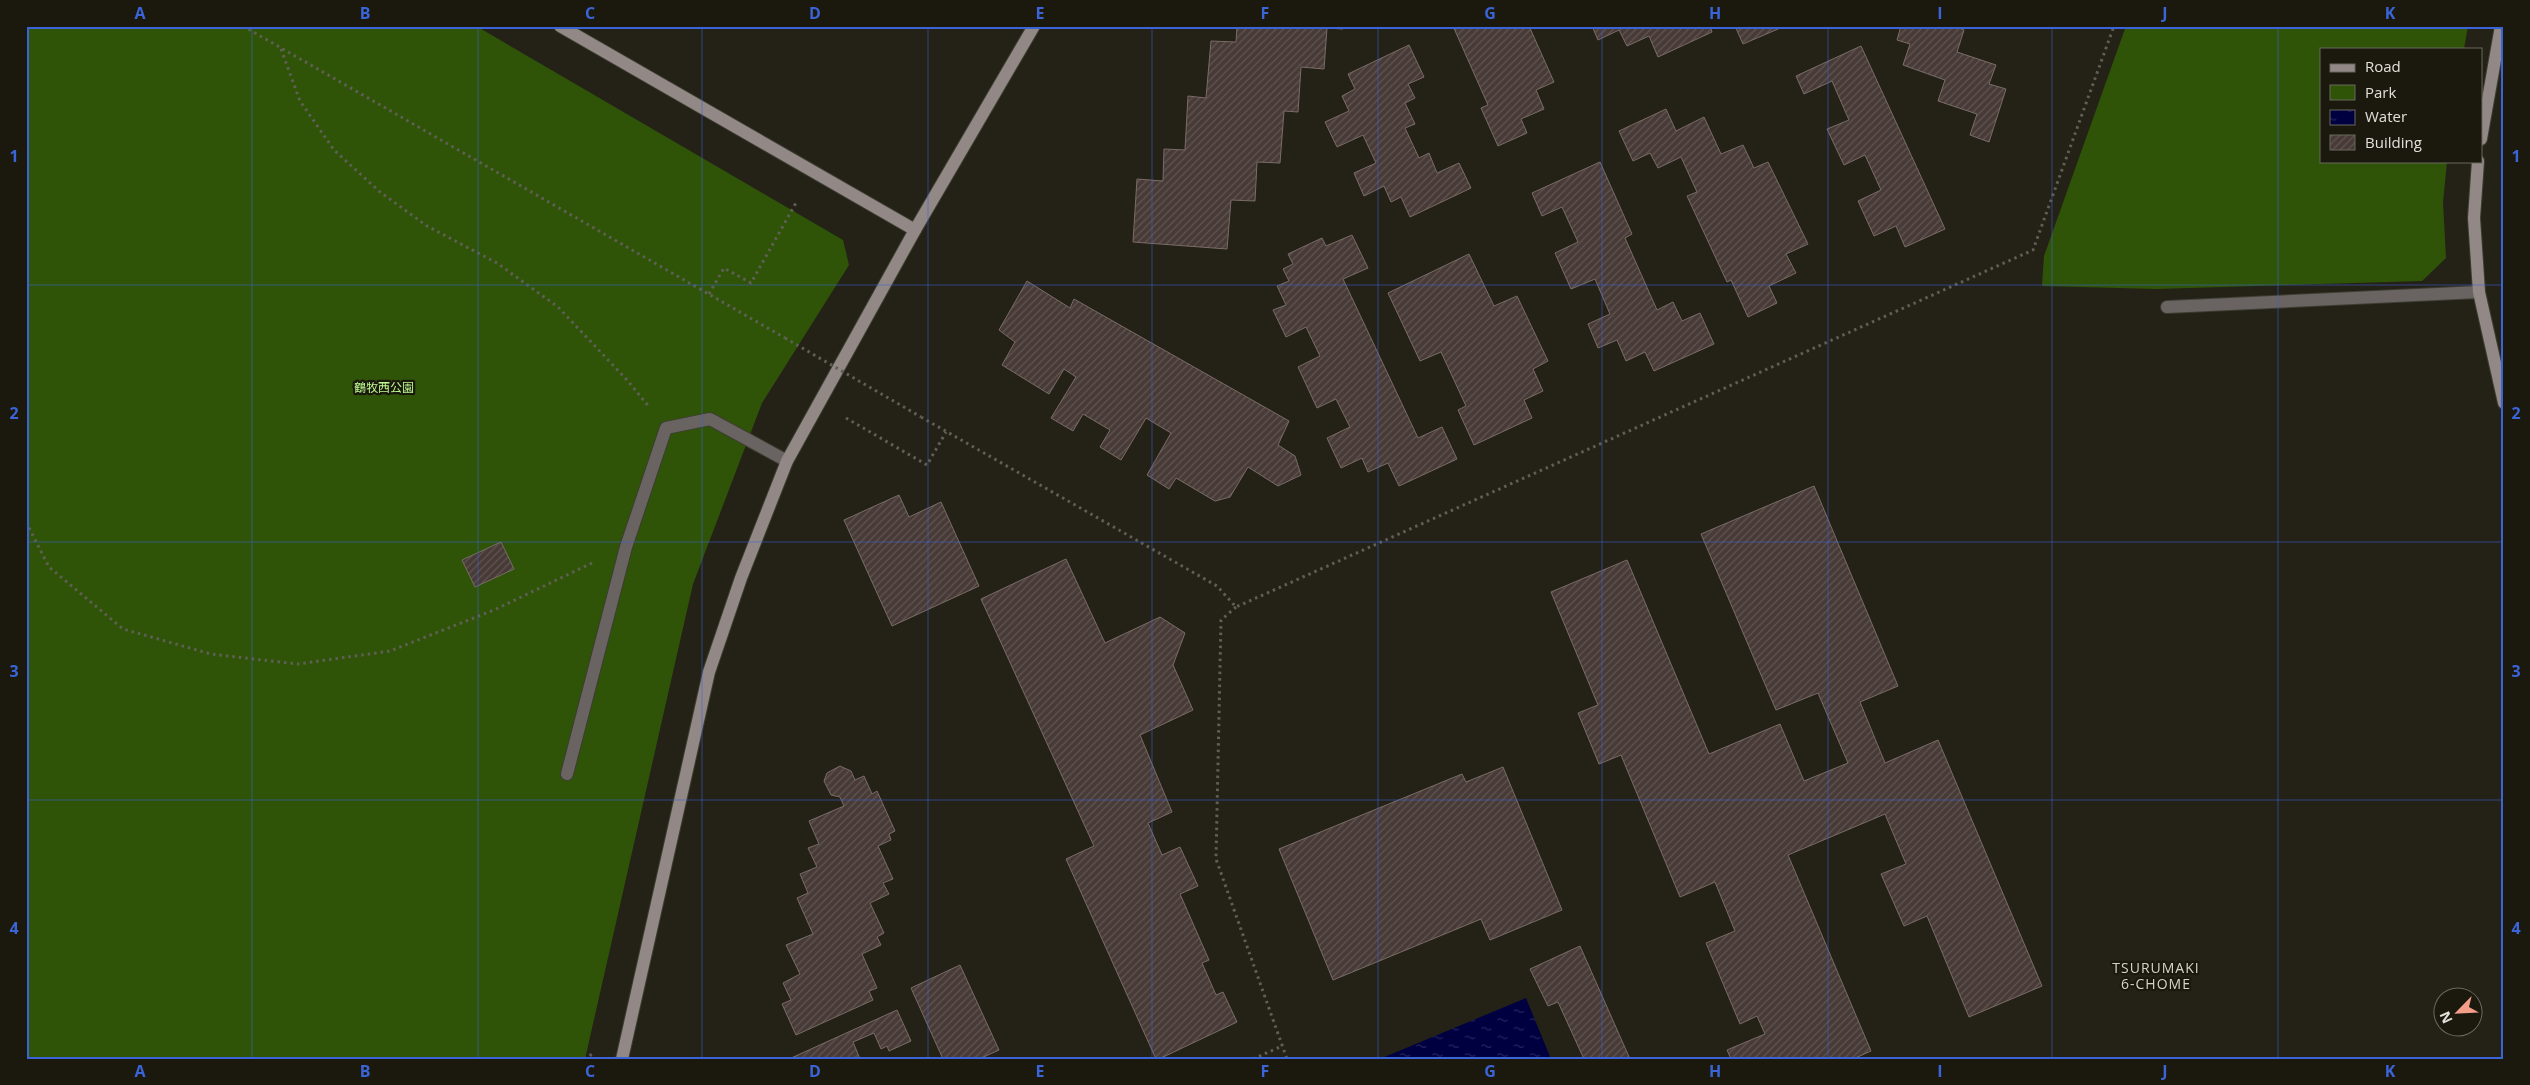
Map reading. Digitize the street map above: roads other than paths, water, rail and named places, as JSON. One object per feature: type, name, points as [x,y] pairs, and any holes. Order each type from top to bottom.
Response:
[{"type":"street","points":[[560,26],[916,230]]},
{"type":"street","points":[[622,1059],[710,672],[741,578],[787,461],[916,230],[1034,26]]},
{"type":"street","points":[[2482,133],[2501,26]]},
{"type":"street","points":[[2478,162],[2474,218],[2480,292],[2504,403]]},
{"type":"lane","points":[[2167,307],[2480,292]]},
{"type":"lane","points":[[567,774],[626,547],[666,428],[710,419],[787,461]]},
{"type":"water","points":[[1526,998],[1551,1059],[1382,1058]]},
{"type":"district","name":"TSURUMAKI 6-CHOME","points":[[2156,976]]},
{"type":"park label","name":"鶴牧西公園","points":[[384,388]]}]
